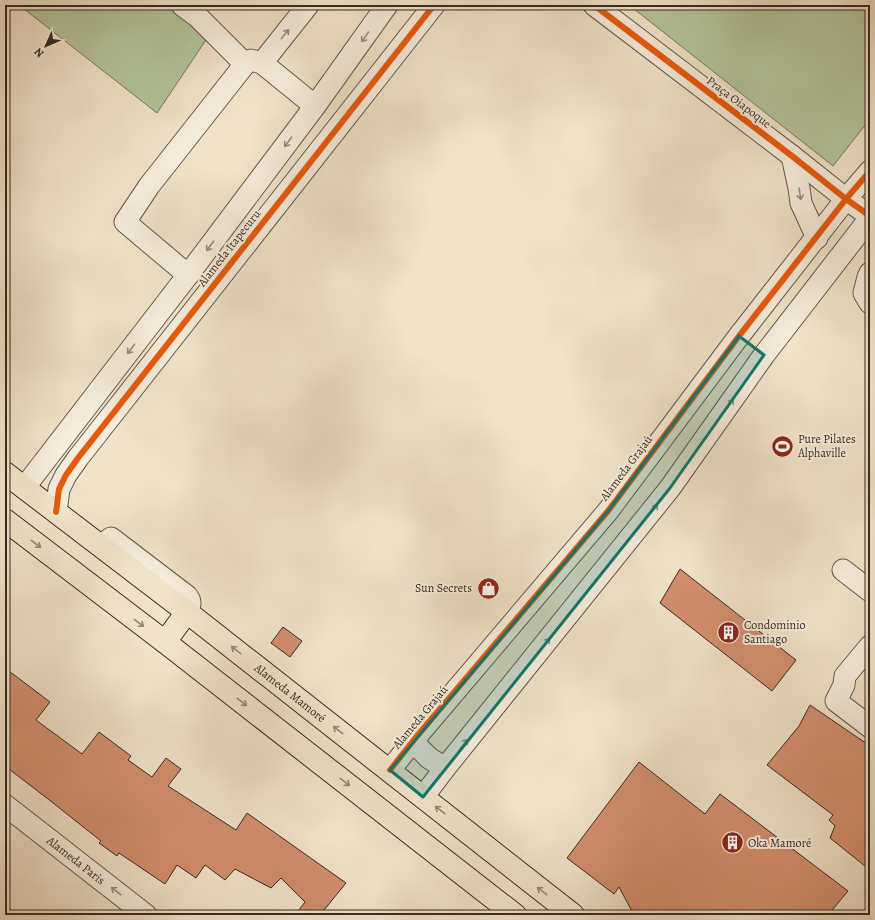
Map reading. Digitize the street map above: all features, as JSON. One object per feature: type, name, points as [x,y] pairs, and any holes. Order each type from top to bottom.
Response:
[{"type":"main road","name":"Alameda Mamoré","points":[[5,473],[188,612],[573,915]]},
{"type":"main road","points":[[5,520],[165,642],[515,915]]},
{"type":"main road","points":[[165,642],[188,612]]},
{"type":"street","points":[[182,5],[202,11],[254,63],[315,106]]},
{"type":"street","points":[[188,275],[125,222],[149,186],[254,63],[308,5]]},
{"type":"street","name":"Alameda Itapecuru","points":[[24,488],[188,275],[315,106],[387,5]]},
{"type":"street","name":"Praça Oiapoque","points":[[594,5],[870,217]]},
{"type":"street","name":"Alameda Itapecuru","points":[[56,512],[59,489],[66,475],[78,458],[426,9]]},
{"type":"street","points":[[792,156],[801,203],[817,238]]},
{"type":"street","name":"Alameda Grajaú","points":[[390,770],[417,736],[583,542],[740,336],[846,199],[870,171]]},
{"type":"street","points":[[423,797],[670,488],[764,355],[870,217]]},
{"type":"street","points":[[870,274],[864,293],[870,303]]},
{"type":"street","points":[[740,336],[764,355]]},
{"type":"street","points":[[60,442],[78,458]]},
{"type":"street","points":[[608,510],[613,522],[627,533],[633,535]]},
{"type":"street","points":[[583,542],[608,565]]},
{"type":"street","points":[[843,570],[870,591]]},
{"type":"street","points":[[870,646],[846,676],[844,685],[836,701],[870,727]]},
{"type":"street","name":"Alameda Grajaú","points":[[417,736],[416,745],[429,758],[445,768]]},
{"type":"street","name":"Alameda Paris","points":[[5,805],[146,915]]},
{"type":"highlighted area","points":[[739,336],[764,355],[670,488],[423,797],[390,770],[608,511]]},
{"type":"green space","points":[[19,5],[171,5],[208,37],[157,113]]},
{"type":"green space","points":[[629,5],[870,5],[870,119],[833,166]]},
{"type":"building","name":"Condominio Santiago","points":[[680,569],[796,660],[772,691],[660,603]]},
{"type":"building","points":[[283,627],[302,641],[290,657],[271,643]]},
{"type":"building","points":[[5,668],[50,702],[36,720],[82,754],[99,732],[131,756],[128,760],[152,777],[166,758],[181,769],[168,786],[236,830],[247,813],[346,883],[320,915],[295,915],[305,902],[281,878],[271,888],[235,869],[225,880],[205,865],[196,878],[177,865],[165,884],[119,853],[117,856],[99,843],[101,841],[5,766]]},
{"type":"building","points":[[810,705],[870,746],[870,870],[830,838],[835,826],[829,820],[833,815],[767,765],[799,726]]},
{"type":"building","points":[[639,762],[705,814],[720,794],[848,891],[828,915],[634,915],[619,887],[614,894],[567,858]]},
{"type":"cycle path","points":[[56,512],[59,489],[66,475],[78,458],[434,5]]},
{"type":"cycle path","points":[[594,5],[870,216]]},
{"type":"cycle path","points":[[390,770],[417,736],[608,511],[739,336],[846,199],[870,171]]},
{"type":"place","name":"Pure Pilates Alphaville","points":[[783,446]]},
{"type":"place","name":"Sun Secrets","points":[[488,588]]},
{"type":"place","name":"Condominio Santiago","points":[[728,632]]},
{"type":"place","name":"Oka Mamoré","points":[[733,843]]}]
